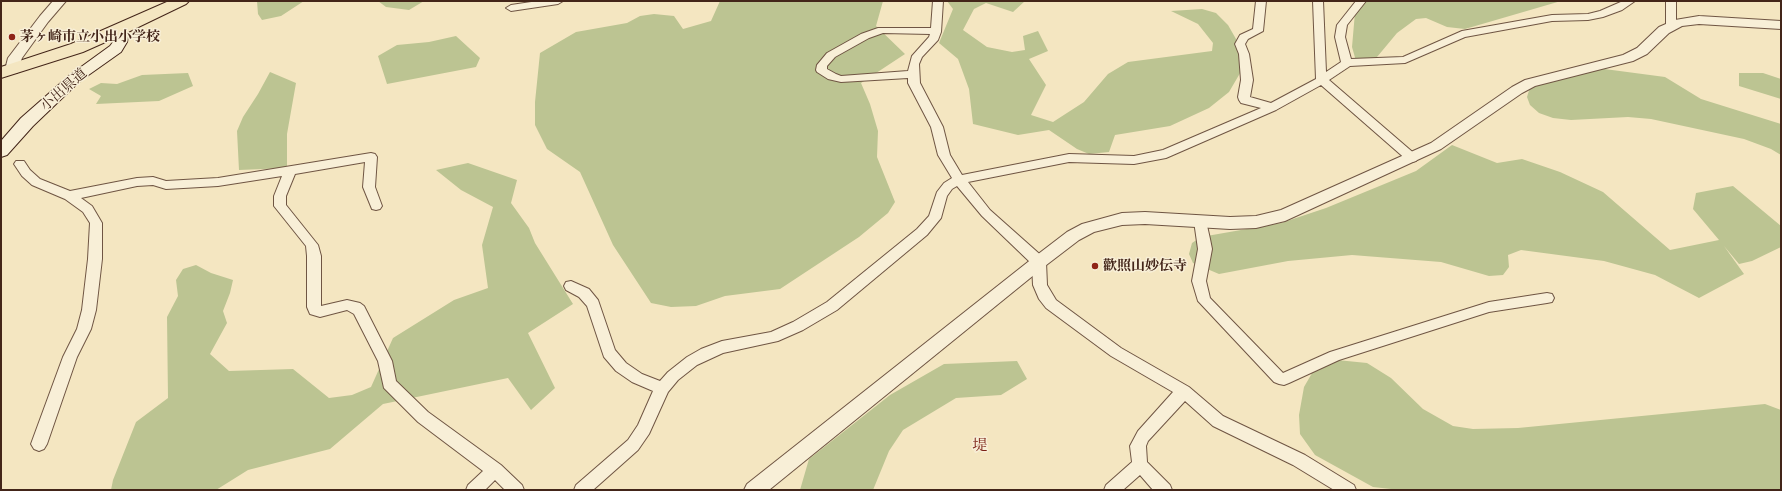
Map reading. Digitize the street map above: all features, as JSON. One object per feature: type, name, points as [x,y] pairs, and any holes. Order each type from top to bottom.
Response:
[{"type":"main road","points":[[7,72],[76,48],[122,29],[181,1]]},
{"type":"main road","name":"小出県道","points":[[1,151],[27,122],[75,78],[116,49],[120,42],[122,29]]},
{"type":"street","points":[[7,72],[15,58],[44,19],[60,1]]},
{"type":"street","points":[[511,8],[558,1]]},
{"type":"street","points":[[938,1],[936,32],[934,38],[917,56],[914,64],[914,83],[937,128],[944,155],[959,180],[986,213],[1039,262],[1040,285],[1044,295],[1051,304],[1116,352],[1184,391],[1218,421],[1299,460],[1348,490]]},
{"type":"street","points":[[1262,1],[1258,31],[1244,37],[1240,44],[1244,54],[1247,80],[1244,98],[1245,100],[1272,107]]},
{"type":"street","points":[[1318,1],[1320,76],[1322,80],[1412,158]]},
{"type":"street","points":[[1347,63],[1340,37],[1342,25],[1361,1]]},
{"type":"street","points":[[582,490],[633,445],[644,429],[662,388],[673,376],[692,361],[706,353],[722,347],[773,337],[798,326],[832,306],[922,232],[935,218],[941,195],[948,186],[959,180],[1053,160],[1069,158],[1134,160],[1166,154],[1272,107],[1322,80],[1347,63],[1405,60],[1462,34],[1552,18],[1588,17],[1613,10],[1630,1]]},
{"type":"street","points":[[1671,1],[1671,26]]},
{"type":"street","points":[[754,490],[1073,236],[1104,223],[1122,219],[1145,218],[1230,223],[1256,222],[1285,215],[1436,146],[1530,83],[1628,58],[1642,51],[1664,30],[1671,26],[1688,21],[1699,20],[1781,25]]},
{"type":"street","points":[[913,74],[841,79],[832,77],[821,70],[822,65],[831,55],[849,44],[876,32],[894,29],[928,30],[936,32]]},
{"type":"street","points":[[69,196],[137,182],[153,182],[166,185],[218,182],[371,157],[369,188],[376,206]]},
{"type":"street","points":[[20,164],[26,173],[36,182],[69,196],[88,209],[96,223],[95,259],[89,310],[84,330],[70,357],[39,444]]},
{"type":"street","points":[[290,171],[280,196],[280,206],[312,245],[314,256],[315,310],[320,312],[347,305],[355,307],[359,310],[385,361],[389,384],[423,417],[495,470],[516,490]]},
{"type":"street","points":[[1200,222],[1205,249],[1200,281],[1201,292],[1205,301],[1279,378],[1284,379],[1335,356],[1489,308],[1547,298]]},
{"type":"street","points":[[571,286],[584,293],[593,304],[610,353],[621,368],[637,378],[662,388]]},
{"type":"street","points":[[1164,490],[1140,464],[1138,446],[1143,436],[1184,391]]},
{"type":"street","points":[[1112,490],[1140,464]]},
{"type":"street","points":[[474,490],[495,470]]},
{"type":"green space","points":[[257,1],[304,1],[281,16],[262,20],[258,14]]},
{"type":"green space","points":[[378,1],[424,1],[409,10],[386,7]]},
{"type":"green space","points":[[720,1],[883,1],[876,26],[905,54],[861,83],[870,104],[878,131],[877,157],[895,202],[888,213],[859,237],[780,289],[725,296],[696,306],[671,307],[651,303],[613,245],[580,172],[547,149],[535,125],[535,102],[540,53],[576,32],[627,23],[640,16],[654,14],[674,16],[683,29],[711,21]]},
{"type":"green space","points":[[947,1],[1025,1],[1013,12],[986,3],[974,9],[963,30],[987,47],[1012,52],[1025,50],[1023,36],[1038,31],[1048,51],[1029,59],[1046,85],[1031,115],[1053,122],[1084,102],[1108,74],[1128,62],[1212,51],[1213,43],[1198,24],[1171,11],[1202,9],[1216,13],[1228,25],[1236,39],[1246,63],[1229,92],[1209,108],[1170,126],[1115,135],[1109,152],[1089,154],[1077,149],[1049,130],[1018,135],[973,124],[969,89],[958,59],[939,43],[953,9]]},
{"type":"green space","points":[[1356,1],[1561,1],[1465,29],[1447,27],[1426,18],[1416,19],[1397,33],[1372,63],[1356,61],[1352,47]]},
{"type":"green space","points":[[456,36],[480,58],[476,67],[387,84],[378,56],[397,45],[429,42]]},
{"type":"green space","points":[[1569,68],[1597,68],[1665,77],[1701,99],[1781,124],[1781,155],[1771,149],[1744,139],[1651,119],[1628,117],[1571,120],[1553,118],[1539,113],[1530,105],[1527,97],[1531,84]]},
{"type":"green space","points":[[270,72],[296,83],[287,134],[287,168],[239,170],[237,131],[243,117]]},
{"type":"green space","points":[[188,73],[193,86],[159,101],[96,104],[101,96],[89,89],[101,83],[117,84],[142,75]]},
{"type":"green space","points":[[1739,73],[1763,73],[1781,79],[1781,99],[1739,86]]},
{"type":"green space","points":[[1452,145],[1497,163],[1522,159],[1560,172],[1603,192],[1670,250],[1719,240],[1693,209],[1696,193],[1733,186],[1781,226],[1781,247],[1752,261],[1739,264],[1724,246],[1744,274],[1699,298],[1655,275],[1604,261],[1521,250],[1508,255],[1509,267],[1503,275],[1489,276],[1441,262],[1352,255],[1288,261],[1219,274],[1193,263],[1189,254],[1192,243],[1201,237],[1281,223],[1326,208],[1416,171]]},
{"type":"green space","points":[[468,163],[517,180],[511,203],[529,228],[535,243],[573,304],[528,333],[555,388],[531,410],[508,378],[383,404],[330,449],[248,470],[216,490],[111,490],[113,480],[136,422],[168,398],[167,317],[178,296],[176,280],[183,269],[196,265],[211,273],[233,280],[223,311],[227,323],[210,354],[229,371],[293,369],[329,398],[352,395],[371,387],[393,338],[454,300],[488,288],[482,245],[493,207],[461,190],[436,170]]},
{"type":"green space","points":[[1337,360],[1367,363],[1391,378],[1423,409],[1453,426],[1473,429],[1518,428],[1765,404],[1781,410],[1781,490],[1400,490],[1373,487],[1315,455],[1300,434],[1299,415],[1304,387],[1315,368]]},
{"type":"green space","points":[[1017,361],[1027,379],[1001,395],[956,398],[903,430],[889,451],[873,490],[800,490],[809,459],[890,395],[944,364]]},
{"type":"place","name":"茅ヶ崎市立小出小学校","points":[[12,37]]},
{"type":"place","name":"歡照山妙伝寺","points":[[1095,266]]},
{"type":"district","name":"堤","points":[[980,446]]}]
